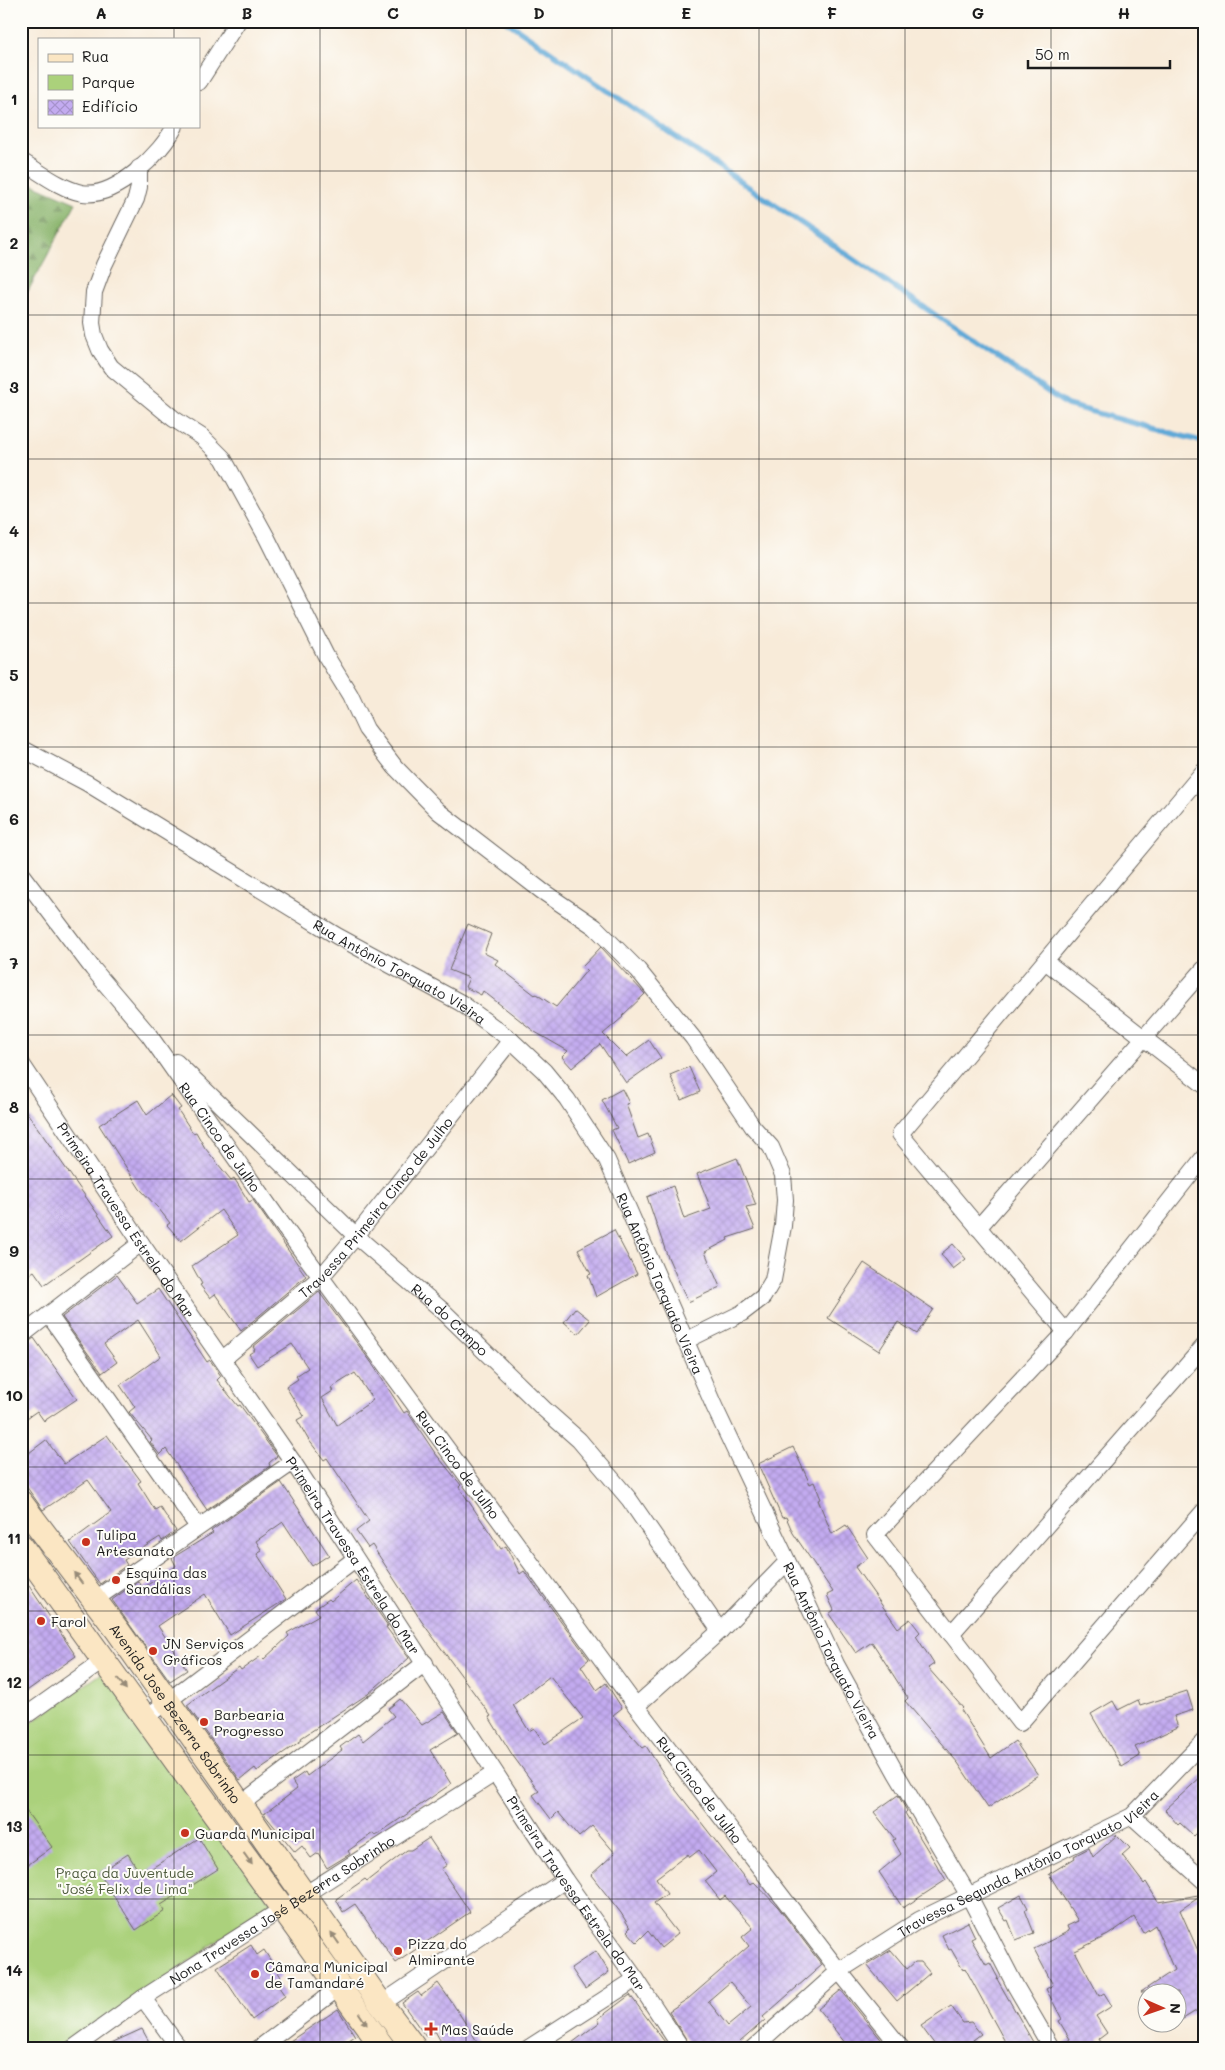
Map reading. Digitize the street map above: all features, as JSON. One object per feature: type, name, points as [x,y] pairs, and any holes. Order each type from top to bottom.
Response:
[{"type":"main road","name":"Avenida Jose Bezerra Sobrinho","points":[[21,1503],[167,1701],[380,2004],[414,2049]]},
{"type":"main road","name":"Avenida Jose Bezerra Sobrinho","points":[[21,1546],[147,1717],[341,1986],[384,2049]]},
{"type":"street","points":[[200,80],[238,21]]},
{"type":"street","points":[[21,161],[67,188],[82,193],[94,194],[111,189],[139,168],[156,152],[173,128]]},
{"type":"street","points":[[139,168],[139,187],[136,199],[104,266],[94,292],[92,323],[100,350],[111,367],[174,419],[202,437],[222,458],[263,530],[326,656],[350,695],[366,729],[395,767],[438,811],[542,891],[595,927],[638,970],[692,1038],[753,1127],[771,1147],[783,1175],[786,1200],[773,1280],[762,1297],[742,1313],[685,1341]]},
{"type":"street","name":"Rua Antônio Torquato Vieira","points":[[21,748],[87,783],[337,936],[461,1003],[512,1040],[544,1071],[567,1099],[607,1160],[685,1341],[786,1563],[836,1664],[896,1773],[969,1896],[1016,1987],[1052,2049]]},
{"type":"street","points":[[1066,1332],[900,1134],[1204,772]]},
{"type":"street","name":"Rua Cinco de Julho","points":[[21,874],[94,969],[149,1035],[321,1276],[636,1706],[839,1971],[902,2049]]},
{"type":"street","points":[[1045,961],[1204,1085]]},
{"type":"street","points":[[978,1228],[1204,969]]},
{"type":"street","name":"Rua do Campo","points":[[149,1035],[356,1236],[442,1310],[544,1409],[579,1440],[629,1499],[720,1631]]},
{"type":"street","name":"Travessa Primeira Cinco de Julho","points":[[223,1359],[321,1276],[356,1236],[512,1040]]},
{"type":"street","name":"Primeira Travessa Estrela do Mar","points":[[21,1064],[65,1126],[141,1243],[293,1462],[565,1880],[636,1979],[682,2049]]},
{"type":"street","points":[[1204,1158],[1066,1332],[874,1535],[1020,1723],[1204,1511]]},
{"type":"street","points":[[21,1336],[141,1243]]},
{"type":"street","points":[[48,1315],[198,1527]]},
{"type":"street","points":[[951,1634],[1204,1346]]},
{"type":"street","points":[[94,1600],[293,1462]]},
{"type":"street","points":[[147,1717],[355,1559]]},
{"type":"street","points":[[636,1706],[720,1631],[786,1563]]},
{"type":"street","points":[[21,1718],[104,1660]]},
{"type":"street","points":[[241,1804],[425,1663]]},
{"type":"street","name":"Travessa Segunda Antônio Torquato Vieira","points":[[752,2049],[839,1971],[919,1920],[1132,1816],[1204,1741]]},
{"type":"street","name":"Nona Travessa José Bezerra Sobrinho","points":[[72,2049],[144,1998],[495,1773]]},
{"type":"street","points":[[1132,1816],[1204,1881]]},
{"type":"street","points":[[380,2004],[565,1880]]},
{"type":"street","points":[[527,2049],[636,1979]]},
{"type":"street","points":[[258,2049],[341,1986]]},
{"type":"street","points":[[144,1998],[180,2049]]},
{"type":"green space","points":[[21,179],[76,203],[21,304]]},
{"type":"green space","name":"Praça da Juventude \"José Felix de Lima\"","points":[[105,1671],[271,1903],[66,2049],[21,2049],[21,1730]]},
{"type":"building","points":[[468,924],[491,934],[484,953],[498,960],[495,964],[535,995],[556,1007],[587,970],[583,966],[601,947],[645,994],[603,1034],[626,1057],[649,1040],[661,1058],[626,1083],[600,1044],[572,1068],[562,1057],[568,1051],[535,1032],[483,991],[481,995],[465,987],[469,978],[449,970]]},
{"type":"building","points":[[689,1067],[700,1092],[681,1100],[670,1075]]},
{"type":"building","points":[[622,1089],[629,1103],[626,1104],[638,1138],[648,1134],[655,1152],[628,1164],[612,1130],[617,1128],[602,1100]]},
{"type":"building","points":[[171,1095],[181,1108],[178,1110],[193,1133],[196,1132],[205,1148],[231,1180],[234,1178],[249,1202],[253,1200],[306,1276],[241,1331],[215,1294],[210,1298],[200,1285],[202,1284],[192,1266],[238,1235],[221,1210],[181,1241],[167,1225],[170,1223],[159,1209],[140,1189],[99,1125],[138,1100],[147,1115]]},
{"type":"building","points":[[21,1104],[113,1236],[44,1285],[34,1271],[21,1280]]},
{"type":"building","points":[[737,1158],[756,1205],[746,1207],[755,1229],[727,1238],[728,1240],[705,1252],[720,1287],[688,1302],[667,1255],[647,1197],[673,1186],[684,1219],[711,1209],[697,1174]]},
{"type":"building","points":[[614,1230],[637,1274],[596,1297],[588,1275],[591,1274],[578,1249]]},
{"type":"building","points":[[953,1244],[966,1259],[953,1269],[941,1254]]},
{"type":"building","points":[[864,1263],[933,1309],[917,1334],[898,1322],[879,1351],[828,1318]]},
{"type":"building","points":[[117,1275],[137,1303],[158,1289],[207,1362],[210,1360],[221,1376],[217,1380],[238,1406],[240,1405],[277,1456],[269,1463],[270,1466],[207,1510],[166,1449],[160,1455],[150,1442],[152,1440],[129,1412],[135,1407],[120,1385],[161,1356],[138,1320],[104,1344],[117,1362],[102,1373],[62,1317]]},
{"type":"building","points":[[319,1292],[371,1362],[404,1413],[407,1411],[435,1453],[461,1485],[459,1487],[501,1549],[506,1546],[520,1574],[524,1571],[589,1659],[581,1666],[597,1690],[606,1683],[622,1708],[613,1715],[643,1748],[646,1746],[665,1776],[750,1885],[754,1882],[778,1907],[822,1965],[763,2017],[765,2020],[740,2042],[742,2049],[692,2049],[669,2011],[689,1998],[749,1946],[742,1937],[753,1928],[725,1896],[720,1900],[705,1881],[716,1872],[699,1850],[690,1857],[688,1854],[656,1878],[667,1894],[654,1903],[678,1934],[661,1948],[648,1931],[637,1942],[627,1931],[630,1928],[621,1913],[591,1875],[615,1853],[592,1826],[579,1837],[558,1812],[551,1819],[533,1795],[539,1791],[513,1756],[489,1717],[491,1716],[422,1622],[372,1545],[368,1548],[356,1531],[369,1521],[327,1458],[324,1460],[308,1439],[297,1420],[304,1416],[286,1387],[298,1379],[296,1376],[308,1368],[292,1344],[257,1366],[249,1354],[255,1350],[253,1347]],"holes":[[[355,1373],[373,1400],[337,1425],[322,1398],[333,1391],[331,1388]],[[550,1676],[583,1718],[545,1744],[534,1728],[529,1731],[513,1705]],[[730,1982],[751,2007],[728,2026],[708,2001]]]},
{"type":"building","points":[[575,1308],[590,1320],[578,1334],[564,1322]]},
{"type":"building","points":[[34,1338],[77,1399],[44,1421],[37,1411],[21,1422],[21,1347]]},
{"type":"building","points":[[107,1435],[141,1481],[138,1483],[155,1510],[160,1507],[176,1531],[162,1541],[160,1537],[124,1560],[127,1565],[100,1584],[70,1542],[111,1512],[88,1480],[43,1510],[21,1479],[21,1459],[46,1440],[64,1464]]},
{"type":"building","points":[[793,1447],[810,1484],[814,1482],[821,1499],[818,1500],[832,1534],[846,1525],[868,1558],[855,1567],[898,1628],[910,1619],[920,1632],[916,1636],[934,1664],[928,1668],[963,1708],[961,1710],[991,1758],[1015,1741],[1038,1775],[988,1808],[958,1763],[905,1701],[908,1698],[872,1642],[856,1653],[829,1614],[834,1610],[827,1595],[833,1592],[793,1533],[786,1517],[782,1518],[758,1464]]},
{"type":"building","points":[[281,1482],[329,1555],[312,1566],[283,1522],[256,1541],[262,1551],[257,1554],[286,1599],[230,1635],[205,1594],[158,1626],[187,1670],[170,1681],[112,1600],[138,1581],[143,1588],[176,1566],[172,1558],[213,1533],[211,1531]]},
{"type":"building","points":[[21,1574],[76,1656],[21,1695]]},
{"type":"building","points":[[356,1580],[388,1626],[386,1627],[409,1658],[368,1694],[301,1738],[302,1740],[257,1771],[255,1768],[240,1780],[187,1705],[239,1667],[241,1670],[261,1656],[264,1659],[289,1636],[287,1633],[319,1615],[315,1609],[329,1599],[331,1601]]},
{"type":"building","points":[[1187,1691],[1193,1710],[1174,1716],[1178,1727],[1135,1747],[1140,1756],[1122,1767],[1091,1714],[1113,1701],[1118,1710],[1138,1700],[1140,1706]]},
{"type":"building","points":[[400,1699],[422,1725],[444,1712],[458,1733],[430,1750],[451,1784],[375,1836],[373,1833],[348,1851],[350,1854],[327,1868],[318,1853],[311,1858],[302,1846],[295,1852],[264,1814],[297,1789],[292,1781],[305,1772],[307,1776],[342,1750],[340,1747],[358,1734],[363,1741],[394,1716],[388,1709]]},
{"type":"building","points":[[1204,1774],[1204,1826],[1194,1836],[1180,1823],[1178,1825],[1165,1810]]},
{"type":"building","points":[[898,1795],[907,1811],[905,1813],[946,1880],[903,1908],[879,1872],[901,1854],[893,1840],[895,1839],[874,1812]]},
{"type":"building","points":[[21,1804],[52,1847],[21,1870]]},
{"type":"building","points":[[1117,1835],[1130,1848],[1122,1855],[1144,1884],[1146,1882],[1158,1902],[1204,1894],[1180,1910],[1199,1953],[1204,1950],[1204,2006],[1188,2016],[1188,1982],[1156,1982],[1174,1970],[1155,1925],[1143,1933],[1134,1917],[1108,1935],[1075,1951],[1099,1996],[1104,1993],[1112,2006],[1096,2016],[1107,2033],[1099,2039],[1105,2049],[1062,2049],[1061,2046],[1070,2039],[1059,2021],[1062,2019],[1046,1989],[1053,1985],[1034,1949],[1069,1931],[1067,1926],[1078,1921],[1049,1874],[1089,1848],[1093,1857]]},
{"type":"building","points":[[199,1838],[218,1869],[161,1905],[165,1911],[136,1930],[99,1873],[128,1854],[141,1875]]},
{"type":"building","points":[[429,1838],[447,1865],[441,1869],[470,1912],[396,1963],[355,1904],[343,1912],[336,1899],[365,1879],[367,1881],[407,1850],[411,1850]]},
{"type":"building","points":[[1021,1895],[1028,1908],[1025,1910],[1034,1933],[1016,1940],[1008,1920],[1006,1921],[998,1908]]},
{"type":"building","points":[[968,1922],[975,1937],[971,1939],[986,1965],[990,1963],[997,1979],[1037,2049],[1009,2049],[965,1968],[963,1970],[951,1949],[949,1950],[942,1935]]},
{"type":"building","points":[[251,1945],[257,1955],[264,1950],[281,1977],[275,1981],[285,1996],[252,2020],[217,1967]]},
{"type":"building","points":[[891,1950],[907,1969],[915,1962],[921,1962],[930,1973],[897,2001],[867,1965]]},
{"type":"building","points":[[596,1951],[609,1972],[585,1989],[571,1968]]},
{"type":"building","points":[[438,1983],[482,2049],[445,2049],[435,2031],[426,2037],[402,2003],[418,1992],[421,1996]]},
{"type":"building","points":[[841,1990],[884,2043],[877,2049],[850,2049],[818,2009]]},
{"type":"building","points":[[630,1995],[670,2049],[564,2049],[600,2022],[598,2019]]},
{"type":"building","points":[[951,2006],[963,2023],[971,2022],[981,2034],[961,2049],[938,2049],[921,2026]]},
{"type":"building","points":[[338,2009],[355,2036],[336,2049],[278,2049]]},
{"type":"building","points":[[142,2029],[153,2049],[98,2049]]},
{"type":"waterway","points":[[506,21],[1067,405],[1204,442]]},
{"type":"place","name":"Tulipa Artesanato","points":[[86,1542]]},
{"type":"place","name":"Esquina das Sandálias","points":[[116,1580]]},
{"type":"place","name":"Farol","points":[[41,1621]]},
{"type":"place","name":"JN Serviços Gráficos","points":[[153,1651]]},
{"type":"place","name":"Barbearia Progresso","points":[[204,1722]]},
{"type":"place","name":"Guarda Municipal","points":[[185,1833]]},
{"type":"place","name":"Pizza do Almirante","points":[[398,1951]]},
{"type":"place","name":"Câmara Municipal de Tamandaré","points":[[255,1974]]},
{"type":"place","name":"Mas Saúde","points":[[431,2029]]}]
